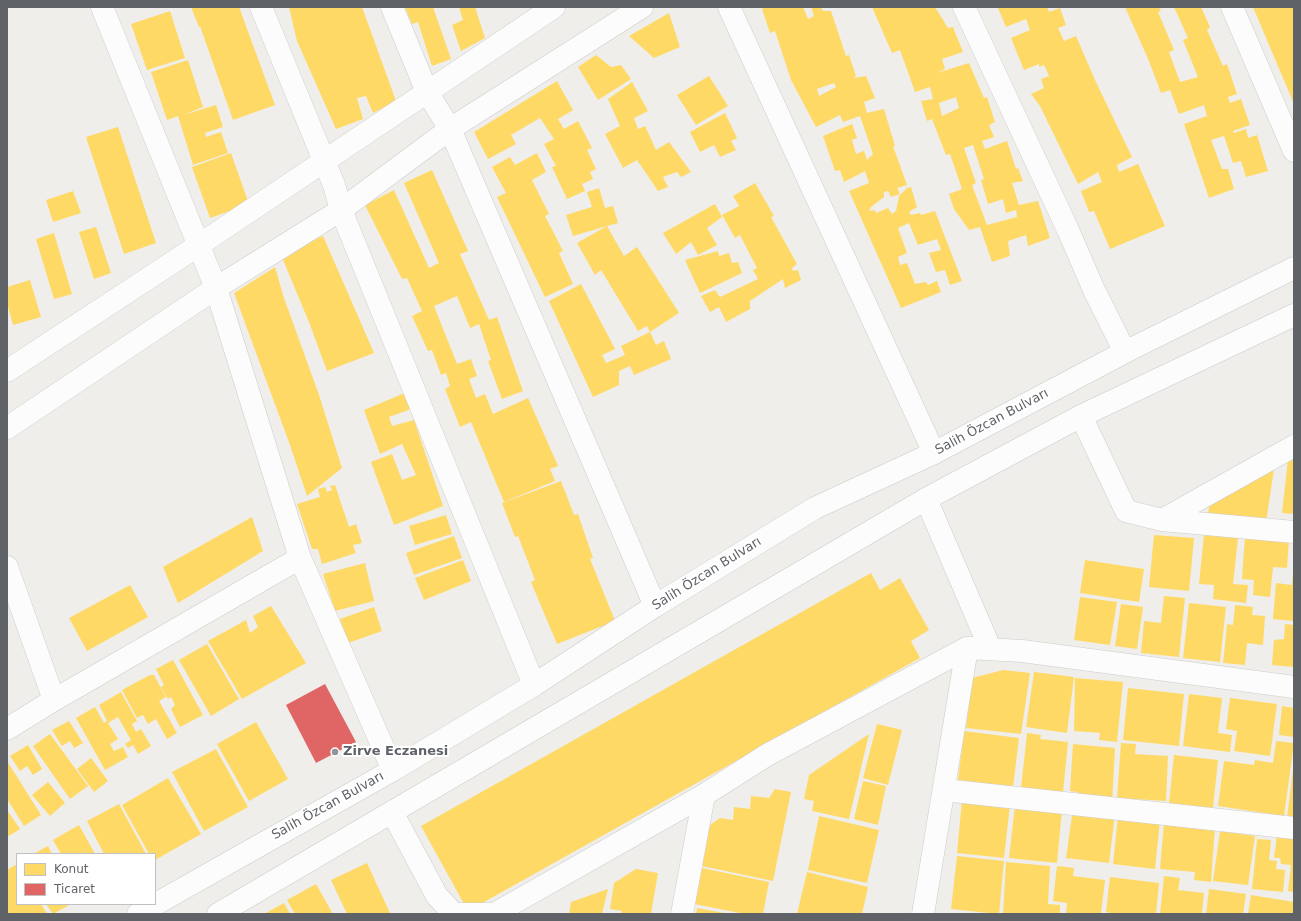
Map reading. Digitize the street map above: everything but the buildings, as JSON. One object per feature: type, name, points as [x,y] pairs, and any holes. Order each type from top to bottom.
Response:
[{"type":"street","points":[[102,7],[216,288],[300,558],[393,770]]},
{"type":"street","points":[[261,7],[322,161],[334,185],[341,210],[534,685]]},
{"type":"street","points":[[392,7],[427,92],[450,129],[655,606]]},
{"type":"street","points":[[7,371],[199,245],[322,161],[554,7]]},
{"type":"street","points":[[7,428],[216,288],[341,210],[450,129],[642,7]]},
{"type":"street","points":[[729,7],[934,453]]},
{"type":"street","points":[[964,7],[1068,230],[1094,290],[1125,352]]},
{"type":"street","points":[[1232,7],[1294,151]]},
{"type":"street","name":"Salih Özcan Bulvarı","points":[[156,904],[393,770],[534,685],[655,606],[815,508],[934,453],[1125,352],[1294,268]]},
{"type":"street","points":[[218,914],[926,499],[1081,416],[1294,315]]},
{"type":"street","points":[[1081,416],[1126,511],[1162,520],[1294,532]]},
{"type":"street","points":[[1162,520],[1294,446]]},
{"type":"street","points":[[392,812],[437,896],[454,914],[494,914],[704,795],[767,755],[967,648],[990,648],[926,499]]},
{"type":"street","points":[[7,729],[54,700],[300,558]]},
{"type":"street","points":[[7,567],[54,700]]},
{"type":"street","points":[[967,648],[1022,652],[1294,687]]},
{"type":"street","points":[[923,914],[967,648]]},
{"type":"street","points":[[944,790],[1294,828]]},
{"type":"street","points":[[682,914],[704,795]]},
{"type":"street","name":"Salih Özcan Bulvarı","points":[[138,914],[154,905]]},
{"type":"place","name":"Zirve Eczanesi","points":[[335,752]]}]
